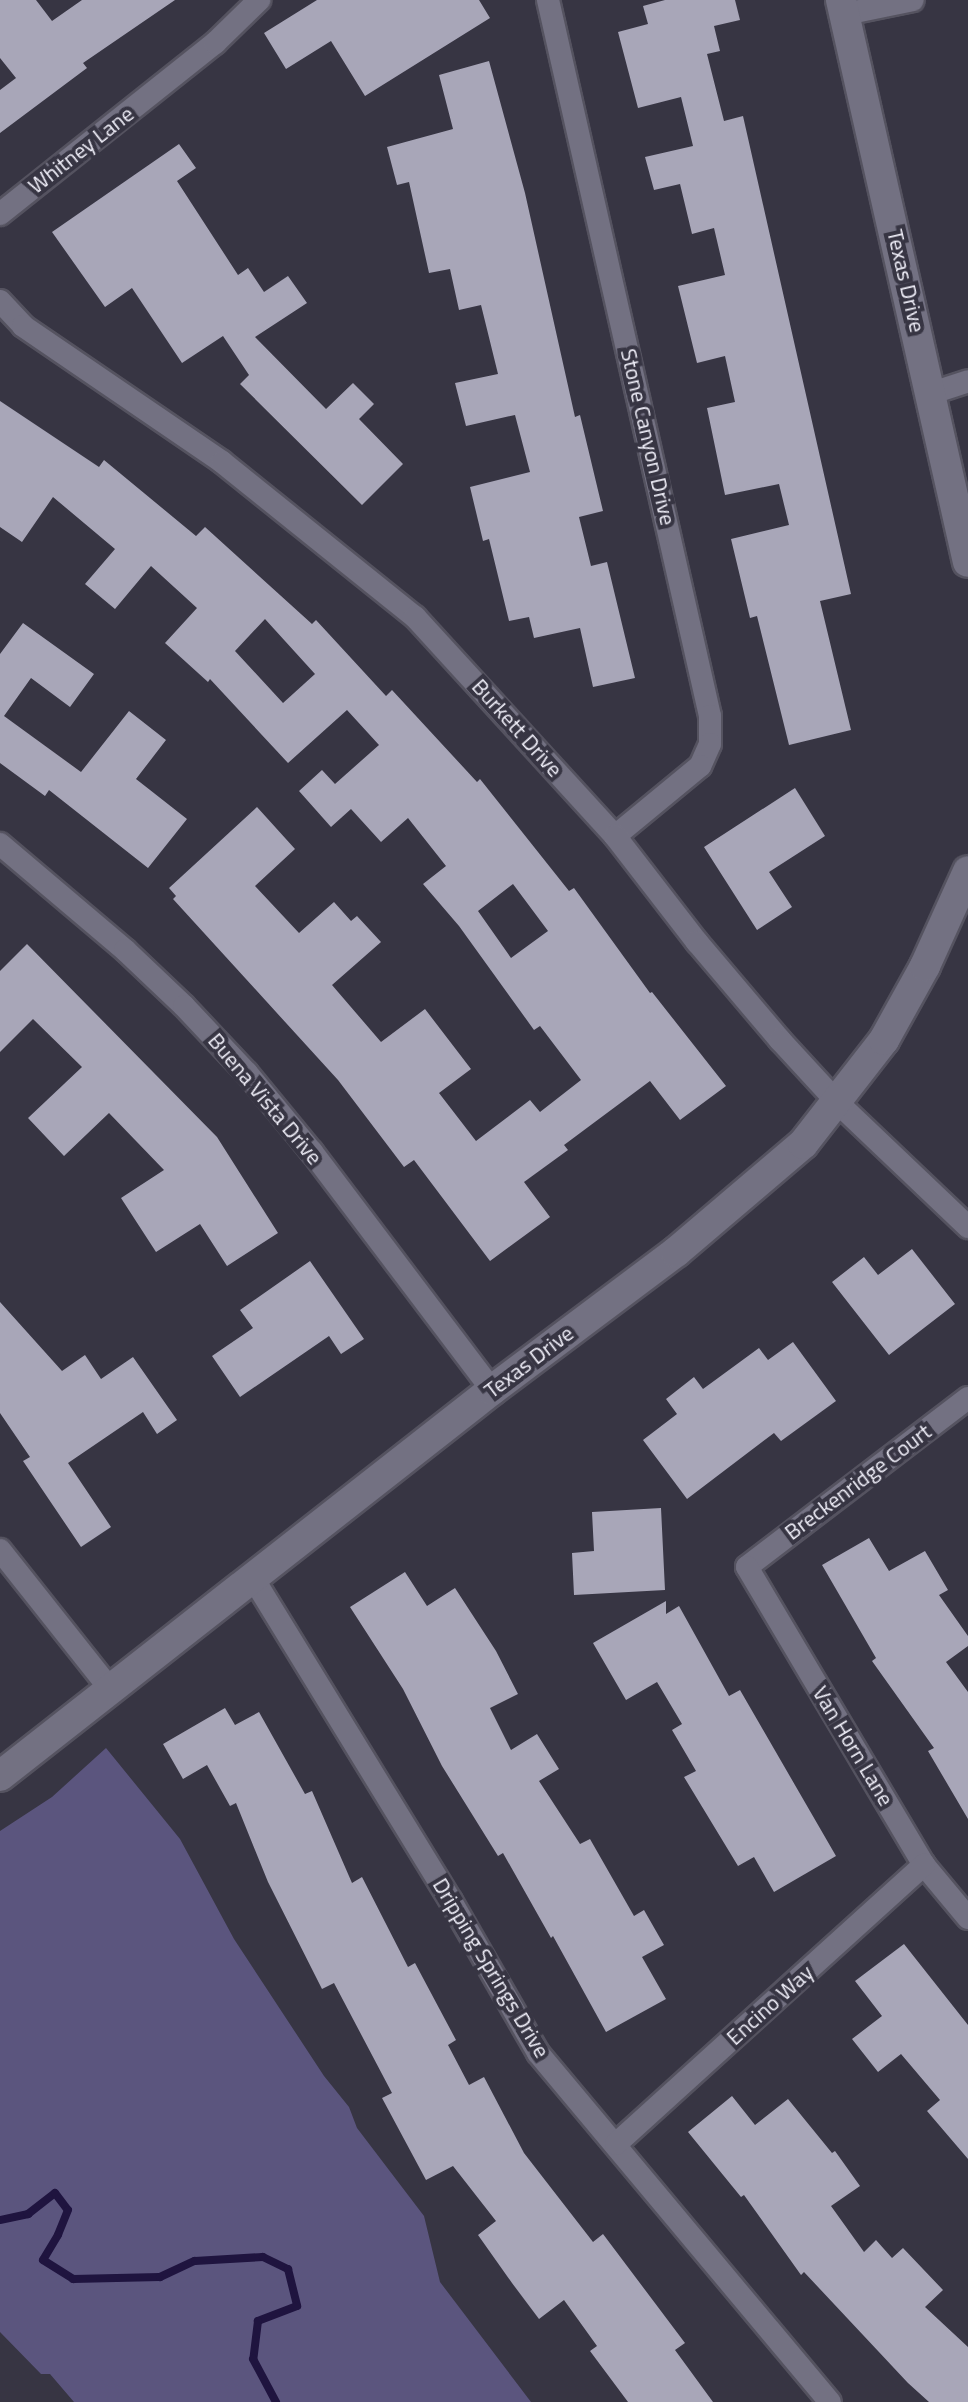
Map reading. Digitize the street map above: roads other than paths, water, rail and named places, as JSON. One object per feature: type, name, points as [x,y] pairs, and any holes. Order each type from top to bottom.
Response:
[{"type":"street","name":"Whitney Lane","points":[[0,214],[163,87],[259,0]]},
{"type":"street","name":"Stone Canyon Drive","points":[[548,0],[710,716],[710,744],[700,766],[615,836]]},
{"type":"street","points":[[843,7],[913,0]]},
{"type":"street","name":"Texas Drive","points":[[843,7],[968,562]]},
{"type":"street","name":"Burkett Drive","points":[[0,301],[23,326],[222,462],[415,617],[615,836],[697,942],[838,1103],[968,1227]]},
{"type":"street","points":[[932,393],[968,381]]},
{"type":"street","name":"Buena Vista Drive","points":[[0,844],[51,884],[165,987],[247,1073],[312,1152],[492,1390]]},
{"type":"street","name":"Texas Drive","points":[[0,1776],[492,1390],[741,1200],[803,1144],[838,1103],[884,1040],[925,966],[968,871]]},
{"type":"street","name":"Breckenridge Court","points":[[747,1567],[968,1398]]},
{"type":"street","points":[[0,1550],[110,1689]]},
{"type":"street","name":"Van Horn Lane","points":[[747,1567],[924,1865],[968,1918]]},
{"type":"street","name":"Dripping Springs Drive","points":[[253,1578],[451,1901],[538,2053],[830,2402]]},
{"type":"street","name":"Encino Way","points":[[616,2144],[924,1865]]},
{"type":"waterway","points":[[0,2220],[28,2214],[55,2193],[68,2210],[43,2260],[73,2279],[160,2277],[195,2261],[263,2257],[288,2269],[297,2306],[258,2321],[253,2359],[276,2402]]}]
